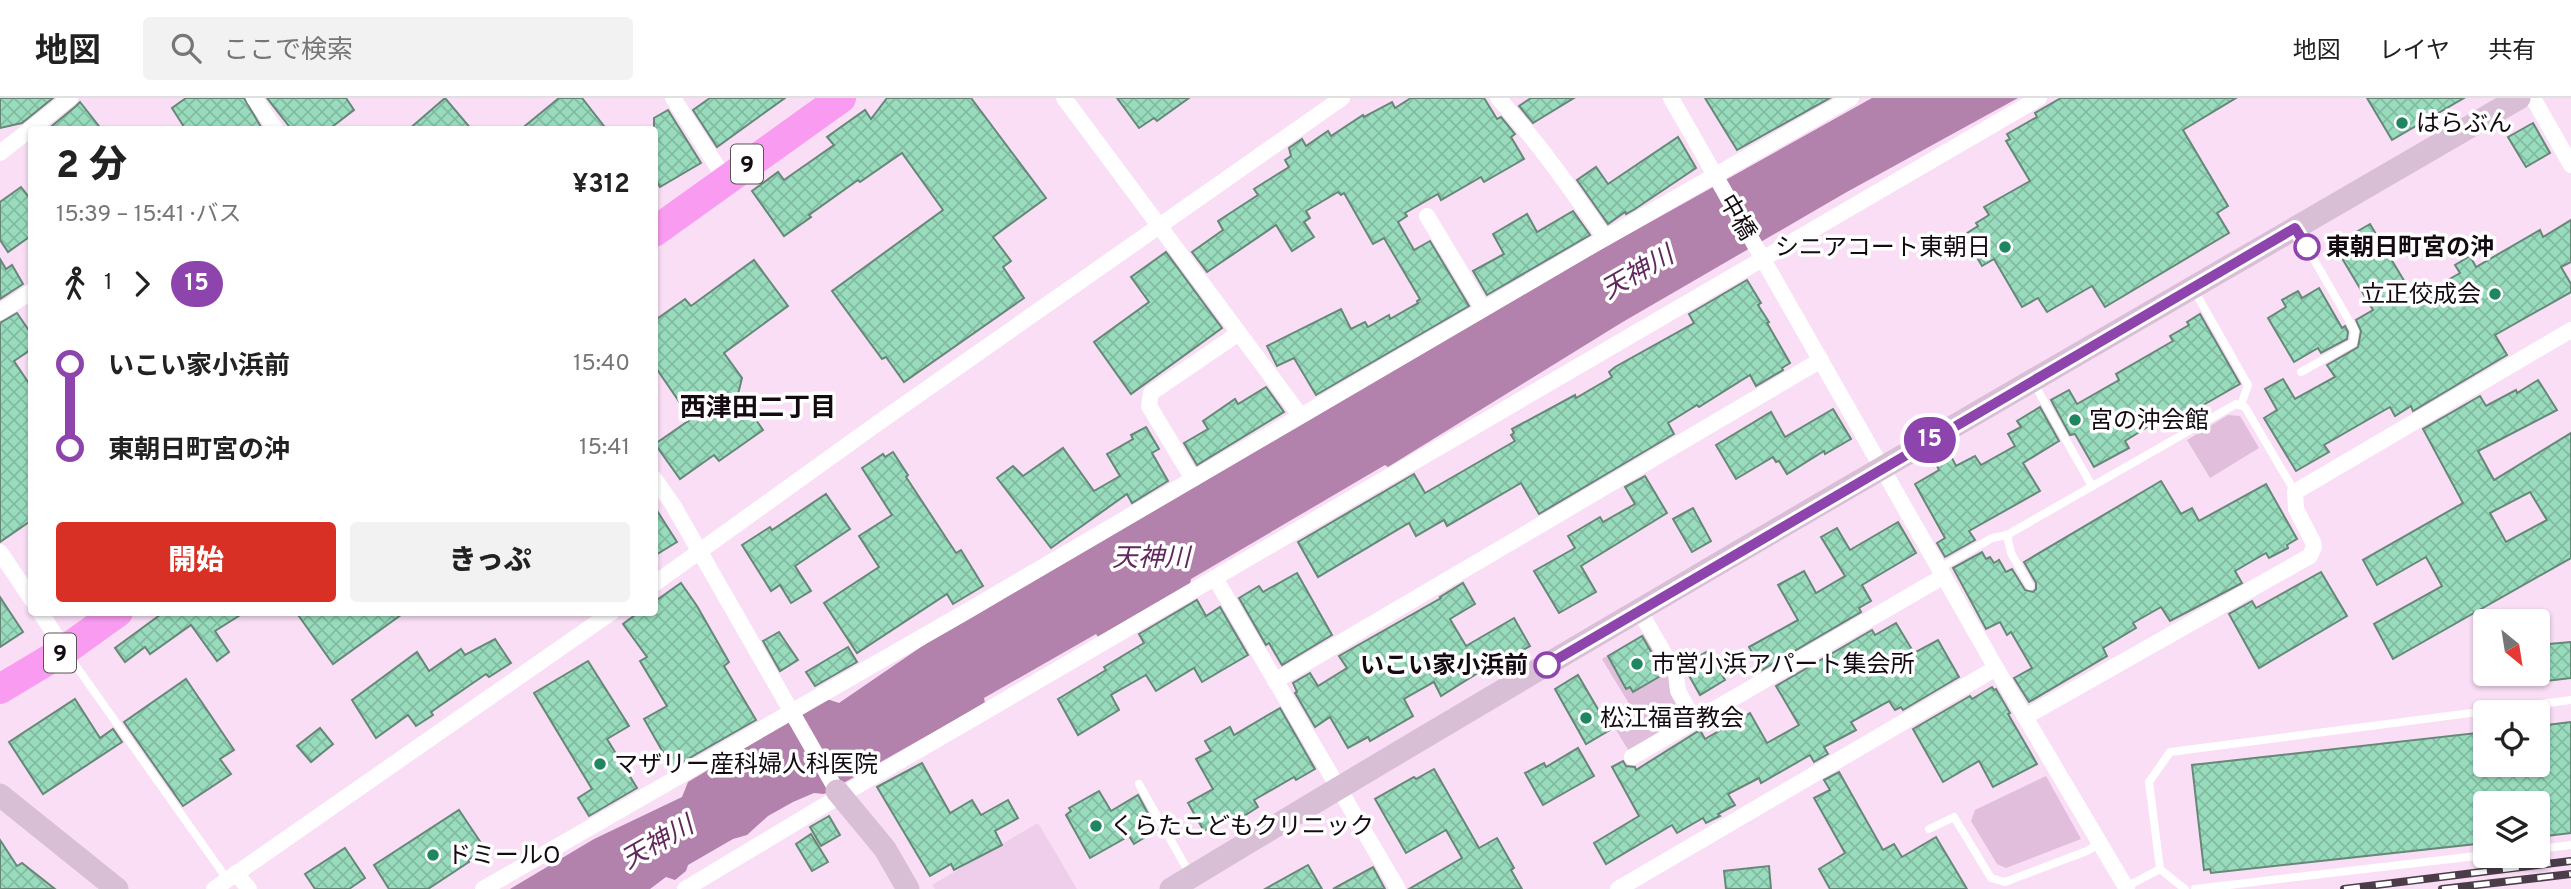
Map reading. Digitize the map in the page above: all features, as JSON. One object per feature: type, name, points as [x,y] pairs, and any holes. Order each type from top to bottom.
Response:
[{"type":"highway","name":"9","points":[[658,229],[841,98]]},
{"type":"highway","name":"9","points":[[0,689],[65,650],[112,616]]},
{"type":"street","points":[[37,126],[70,98]]},
{"type":"street","points":[[254,98],[273,126]]},
{"type":"street","points":[[673,98],[726,180]]},
{"type":"street","points":[[1064,98],[1300,415]]},
{"type":"street","points":[[658,581],[1342,98]]},
{"type":"street","points":[[1498,98],[1558,170],[1605,238]]},
{"type":"street","name":"中橋","points":[[1671,98],[1996,668],[2126,888]]},
{"type":"street","points":[[483,889],[792,715],[1300,415],[1605,238],[1716,179],[1851,98]]},
{"type":"street","points":[[685,889],[838,794],[1215,578],[1761,257],[2039,98]]},
{"type":"street","points":[[1171,889],[1639,610],[2519,98]]},
{"type":"street","points":[[2533,98],[2571,165]]},
{"type":"street","points":[[0,153],[28,133]]},
{"type":"street","points":[[1427,216],[1483,309]]},
{"type":"street","points":[[0,312],[28,294]]},
{"type":"street","points":[[2025,717],[2310,556],[2314,547],[2296,509],[2295,492],[2571,330]]},
{"type":"street","points":[[1193,479],[1149,405],[1150,393],[1239,333]]},
{"type":"street","points":[[1275,681],[1821,360]]},
{"type":"street","points":[[658,484],[673,505],[838,794],[885,849],[908,889]]},
{"type":"street","points":[[0,552],[28,594]]},
{"type":"street","points":[[1632,757],[1942,572]]},
{"type":"street","points":[[1215,578],[1398,889]]},
{"type":"street","points":[[1639,610],[1676,674],[1678,691],[1694,720]]},
{"type":"street","points":[[43,616],[65,650]]},
{"type":"street","points":[[226,880],[606,616]]},
{"type":"street","points":[[1618,889],[1996,668]]},
{"type":"street","points":[[0,796],[117,889]]},
{"type":"street","points":[[226,880],[249,889]]},
{"type":"lane","points":[[2295,228],[2355,331],[2353,343],[2301,372]]},
{"type":"lane","points":[[2193,287],[2248,385],[2241,405]]},
{"type":"lane","points":[[2032,380],[2092,486]]},
{"type":"lane","points":[[1942,572],[1992,538],[2007,535],[2236,404],[2245,407],[2295,492]]},
{"type":"lane","points":[[2007,535],[2011,552],[2030,586]]},
{"type":"lane","points":[[65,650],[226,880]]},
{"type":"lane","points":[[2185,889],[2160,869],[2149,782],[2170,751],[2571,700]]},
{"type":"lane","points":[[1139,784],[1192,876]]},
{"type":"lane","points":[[1929,829],[1954,817],[1990,877],[2005,882],[2100,844]]},
{"type":"lane","points":[[2550,848],[2571,845]]},
{"type":"lane","points":[[2195,889],[2473,856]]},
{"type":"lane","points":[[2126,888],[2160,869]]},
{"type":"shaded area","points":[[2228,415],[2240,416],[2259,448],[2210,478],[2187,440]]},
{"type":"shaded area","points":[[1645,633],[1673,681],[1685,710],[1683,722],[1630,753],[1607,715],[1628,702],[1602,659]]},
{"type":"shaded area","points":[[2046,776],[2081,839],[2006,868],[1997,864],[1971,821],[1975,810]]},
{"type":"shaded area","points":[[1038,823],[1077,889],[935,889],[932,885]]},
{"type":"water","name":"天神川","points":[[1872,98],[2018,98],[1845,193],[1621,323],[1388,467],[1385,465],[1191,579],[1190,584],[984,698],[985,703],[824,794],[814,793],[768,816],[747,835],[733,839],[688,865],[686,871],[675,880],[666,877],[650,889],[510,889],[594,839],[682,797],[688,782],[827,699],[839,703],[981,606],[1452,333]]},
{"type":"building","points":[[0,98],[53,98],[22,123],[0,128]]},
{"type":"building","points":[[186,98],[244,98],[260,126],[183,126],[172,108]]},
{"type":"building","points":[[267,98],[346,98],[354,110],[333,126],[289,126]]},
{"type":"building","points":[[445,98],[469,126],[413,126]]},
{"type":"building","points":[[559,98],[582,98],[604,126],[525,126]]},
{"type":"building","points":[[710,98],[785,98],[717,147],[693,110]]},
{"type":"building","points":[[887,98],[971,98],[1046,198],[993,237],[1011,261],[1003,267],[1024,298],[904,382],[886,357],[882,359],[832,291],[943,210],[902,153],[860,182],[858,180],[784,236],[752,191],[778,172],[784,180],[834,145],[827,137],[865,110],[871,119]]},
{"type":"building","points":[[1117,98],[1189,98],[1157,121],[1154,118],[1139,128]]},
{"type":"building","points":[[1411,98],[1484,98],[1497,119],[1501,117],[1515,134],[1511,137],[1524,159],[1484,182],[1481,177],[1441,200],[1438,194],[1405,213],[1407,216],[1398,222],[1414,250],[1430,241],[1469,306],[1316,395],[1294,358],[1277,366],[1267,346],[1341,309],[1351,329],[1365,322],[1368,327],[1389,315],[1390,319],[1418,303],[1420,299],[1384,238],[1373,244],[1344,193],[1341,195],[1338,192],[1306,211],[1310,218],[1304,222],[1314,237],[1292,251],[1276,225],[1207,272],[1192,252],[1223,230],[1218,221],[1258,195],[1254,189],[1289,167],[1285,160],[1291,156],[1289,148],[1302,139],[1306,146],[1328,131],[1331,136],[1363,115],[1364,117],[1392,102],[1395,108]]},
{"type":"building","points":[[1531,98],[1574,98],[1533,123],[1519,106]]},
{"type":"building","points":[[1705,98],[1830,98],[1737,150]]},
{"type":"building","points":[[2061,98],[2236,98],[2183,130],[2228,206],[2217,213],[2229,233],[2105,307],[2092,286],[2047,312],[2038,298],[2022,307],[1994,259],[1982,266],[1964,235],[1989,215],[1984,207],[2030,181],[2006,141],[2010,139],[2007,134],[2037,117],[2035,113]]},
{"type":"building","name":"はらぶん","points":[[2367,98],[2464,98],[2392,140]]},
{"type":"building","points":[[80,102],[99,126],[52,126]]},
{"type":"building","points":[[668,110],[701,163],[660,187],[658,126],[654,126],[654,118]]},
{"type":"building","points":[[2533,123],[2550,153],[2526,167],[2508,137]]},
{"type":"building","points":[[1678,137],[1696,168],[1608,224],[1577,180],[1596,167],[1608,184]]},
{"type":"building","points":[[21,187],[28,196],[28,238],[8,252],[0,240],[0,202]]},
{"type":"building","points":[[1573,211],[1590,235],[1487,295],[1473,271],[1504,254],[1493,234],[1527,214],[1537,232]]},
{"type":"building","points":[[2571,220],[2571,262],[2561,267],[2571,284],[2571,292],[2495,335],[2507,355],[2413,411],[2411,406],[2395,416],[2390,407],[2324,445],[2329,452],[2296,471],[2264,418],[2277,410],[2265,389],[2283,379],[2295,399],[2335,377],[2327,365],[2358,347],[2361,331],[2356,320],[2373,310],[2334,245],[2370,224],[2415,299],[2460,273],[2455,265],[2470,256],[2476,267],[2540,230],[2543,237]]},
{"type":"building","points":[[1166,252],[1222,328],[1131,394],[1094,342],[1149,302],[1131,277]]},
{"type":"building","points":[[0,259],[6,269],[12,265],[23,284],[0,299]]},
{"type":"building","points":[[754,260],[788,306],[724,353],[742,378],[738,394],[763,430],[719,461],[714,455],[680,479],[658,448],[658,442],[691,419],[658,371],[658,318],[685,299],[691,306]]},
{"type":"building","points":[[1747,280],[1790,363],[1782,368],[1783,370],[1756,386],[1750,375],[1699,407],[1697,405],[1668,423],[1674,434],[1539,514],[1521,483],[1447,526],[1444,520],[1416,536],[1409,523],[1318,577],[1298,542],[1414,474],[1425,493],[1515,441],[1511,435],[1514,433],[1512,429],[1612,377],[1609,372],[1615,367],[1694,323],[1689,314]]},
{"type":"building","points":[[2319,288],[2342,328],[2345,326],[2347,339],[2321,353],[2318,348],[2294,362],[2268,318],[2286,307],[2282,300],[2298,291],[2302,298]]},
{"type":"building","points":[[17,313],[28,329],[28,352],[14,361],[28,382],[28,523],[0,542],[0,323]]},
{"type":"building","points":[[2200,314],[2240,384],[2170,424],[2165,416],[2125,441],[2129,448],[2094,467],[2075,434],[2070,435],[2051,400],[2069,390],[2077,404],[2119,380],[2116,374],[2173,341],[2170,336],[2189,325],[2187,322]]},
{"type":"building","points":[[2538,380],[2557,410],[2478,451],[2494,480],[2571,433],[2571,558],[2481,609],[2473,609],[2473,614],[2393,659],[2374,624],[2442,586],[2426,557],[2377,585],[2363,560],[2463,503],[2423,429],[2480,396],[2486,406],[2516,390],[2517,393]],"holes":[[[2530,492],[2547,520],[2506,542],[2490,513]]]},
{"type":"building","points":[[1266,387],[1284,412],[1197,465],[1184,443],[1208,429],[1203,421],[1235,399],[1238,404]]},
{"type":"building","points":[[2040,407],[2059,441],[2023,463],[2040,491],[1969,531],[1975,540],[1945,557],[1937,543],[1945,538],[1915,484],[1939,470],[1937,466],[1952,458],[1956,466],[1975,456],[1981,465],[2015,446],[2008,434],[2021,427],[2017,421]]},
{"type":"building","points":[[1833,409],[1851,439],[1825,454],[1824,451],[1787,474],[1773,457],[1736,479],[1716,445],[1771,412],[1785,437]]},
{"type":"building","points":[[1146,427],[1159,449],[1152,453],[1168,481],[1132,503],[1127,494],[1051,548],[997,478],[1013,466],[1023,476],[1063,448],[1094,491],[1120,476],[1107,454],[1133,439],[1131,435]]},
{"type":"building","points":[[893,452],[908,475],[906,477],[956,553],[961,550],[983,586],[953,604],[947,594],[857,653],[824,603],[879,567],[859,536],[892,515],[862,468],[883,454],[885,457]]},
{"type":"building","points":[[1645,476],[1667,513],[1581,566],[1596,592],[1559,613],[1534,571],[1575,548],[1568,536],[1600,517],[1603,522],[1635,504],[1625,487]]},
{"type":"building","points":[[2161,481],[2181,514],[2192,508],[2199,521],[2266,484],[2297,539],[2287,545],[2288,548],[2269,558],[2266,553],[2235,571],[2242,583],[2170,621],[2161,607],[2133,623],[2136,628],[2103,648],[2107,656],[2029,702],[2014,678],[2032,668],[2011,632],[2007,635],[2000,622],[1986,629],[1953,568],[1982,552],[1986,559],[1990,557],[1994,563],[1999,560],[2006,572],[2012,569],[2025,590],[2033,592],[2036,583],[2024,562]]},
{"type":"building","points":[[826,494],[850,529],[795,566],[811,591],[791,603],[780,585],[771,591],[742,545],[770,527],[772,530]]},
{"type":"building","points":[[1693,508],[1711,541],[1692,552],[1673,519]]},
{"type":"building","points":[[658,512],[677,542],[658,554]]},
{"type":"building","points":[[1898,522],[1916,553],[1862,585],[1871,601],[1859,608],[1861,612],[1762,670],[1749,647],[1798,620],[1778,585],[1804,571],[1816,593],[1845,576],[1821,537],[1837,528],[1850,550]]},
{"type":"building","points":[[2321,572],[2347,616],[2259,668],[2229,614],[2252,601],[2256,608]]},
{"type":"building","points":[[1297,573],[1332,635],[1282,665],[1269,643],[1266,645],[1239,598],[1259,586],[1263,592]]},
{"type":"building","points":[[681,583],[729,662],[724,666],[756,720],[672,768],[644,719],[667,706],[640,661],[647,657],[623,624],[634,616],[658,616],[658,599]]},
{"type":"building","points":[[1463,583],[1475,604],[1450,619],[1466,646],[1514,618],[1530,646],[1507,659],[1505,656],[1441,696],[1434,682],[1404,699],[1413,716],[1370,741],[1368,737],[1348,748],[1330,717],[1315,727],[1295,693],[1297,692],[1293,683],[1310,673],[1318,686],[1347,668],[1339,656]]},
{"type":"building","points":[[0,597],[23,632],[0,647]]},
{"type":"building","points":[[1197,600],[1206,616],[1220,607],[1248,655],[1202,682],[1194,668],[1156,691],[1146,675],[1111,695],[1119,710],[1078,735],[1058,699],[1144,643],[1139,634]]},
{"type":"building","points":[[159,616],[239,616],[215,631],[229,652],[217,661],[191,625],[150,654],[145,647],[125,662],[115,648]]},
{"type":"building","points":[[299,616],[399,616],[333,664]]},
{"type":"building","points":[[1896,623],[1914,653],[1938,640],[1959,677],[1903,710],[1901,707],[1895,710],[1889,701],[1851,722],[1856,730],[1824,747],[1828,754],[1814,762],[1810,755],[1761,783],[1759,778],[1728,794],[1735,805],[1718,814],[1720,816],[1706,823],[1703,818],[1677,833],[1672,825],[1606,864],[1594,843],[1639,816],[1612,767],[1623,761],[1626,766],[1635,767],[1636,770],[1700,730],[1705,739],[1750,713],[1767,743],[1799,725],[1776,686],[1872,630],[1875,635]]},
{"type":"building","points":[[779,632],[798,660],[780,671],[763,641]]},
{"type":"building","name":"市営小浜アパート集会所","points":[[1642,636],[1664,674],[1633,692],[1630,687],[1626,689],[1608,656]]},
{"type":"building","points":[[495,639],[511,663],[489,677],[486,674],[431,712],[433,715],[416,726],[408,715],[376,738],[352,700],[417,652],[429,671],[461,649],[465,655]]},
{"type":"building","points":[[2571,642],[2571,678],[2550,681],[2550,644]]},
{"type":"building","points":[[848,647],[857,662],[815,686],[806,672]]},
{"type":"building","points":[[1708,651],[1725,680],[1700,695],[1683,665]]},
{"type":"building","name":"マザリー産科婦人科医院","points":[[588,661],[629,726],[607,739],[637,788],[589,816],[578,798],[592,789],[534,693]]},
{"type":"building","points":[[1578,675],[1610,730],[1586,744],[1555,689]]},
{"type":"building","points":[[186,679],[234,750],[220,759],[231,774],[183,806],[124,722]]},
{"type":"building","points":[[1992,687],[1996,689],[2037,764],[1993,787],[1979,761],[1943,782],[1913,729],[1970,696],[1972,699]]},
{"type":"building","points":[[75,699],[100,738],[113,729],[122,742],[43,794],[9,742]]},
{"type":"building","points":[[1280,708],[1315,769],[1296,780],[1294,777],[1254,800],[1258,807],[1233,823],[1229,816],[1204,831],[1188,803],[1213,789],[1196,759],[1211,751],[1205,741],[1230,727],[1234,735]]},
{"type":"building","points":[[2571,722],[2571,833],[2550,836],[2550,791],[2473,791],[2473,844],[2211,873],[2210,869],[2204,870],[2192,765],[2473,733],[2473,777],[2550,777],[2550,725]]},
{"type":"building","points":[[320,728],[333,744],[311,762],[297,746]]},
{"type":"building","points":[[1578,748],[1594,776],[1543,805],[1525,773],[1544,763],[1546,767]]},
{"type":"building","points":[[922,763],[950,813],[972,800],[981,815],[1008,800],[1018,818],[995,831],[1002,845],[954,870],[951,864],[930,876],[877,787]]},
{"type":"building","points":[[1434,769],[1479,848],[1497,838],[1522,889],[1409,889],[1462,858],[1446,830],[1406,853],[1375,799]]},
{"type":"building","points":[[1839,772],[1883,850],[1894,844],[1902,857],[1936,837],[1967,889],[1830,889],[1819,869],[1845,853],[1814,798],[1830,790],[1824,780]]},
{"type":"building","name":"くらたこどもクリニック","points":[[1099,791],[1111,811],[1138,795],[1157,830],[1134,844],[1129,836],[1090,858],[1066,815],[1071,811],[1069,808]]},
{"type":"building","name":"ドミールO","points":[[459,810],[485,849],[428,889],[389,889],[374,865]]},
{"type":"building","points":[[829,816],[840,835],[821,846],[810,827]]},
{"type":"building","points":[[811,834],[828,862],[812,871],[796,844]]},
{"type":"building","points":[[0,840],[17,866],[22,863],[55,889],[0,889]]},
{"type":"building","points":[[345,848],[365,878],[349,889],[315,889],[305,874]]},
{"type":"building","points":[[1308,865],[1322,889],[1265,889]]},
{"type":"building","points":[[1769,866],[1771,889],[1726,889],[1724,871]]},
{"type":"building","points":[[1373,867],[1385,889],[1333,889]]},
{"type":"railway","points":[[2344,889],[2571,861]]},
{"type":"railway","points":[[2442,889],[2571,874]]},
{"type":"bus line","name":"15","points":[[1547,665],[2295,228],[2307,247]]},
{"type":"place","name":"はらぶん","points":[[2402,123]]},
{"type":"place","name":"シニアコート東朝日","points":[[2005,247]]},
{"type":"place","name":"東朝日町宮の沖","points":[[2307,247]]},
{"type":"place","name":"立正佼成会","points":[[2495,294]]},
{"type":"place","name":"宮の沖会館","points":[[2075,420]]},
{"type":"place","name":"市営小浜アパート集会所","points":[[1637,664]]},
{"type":"place","name":"いこい家小浜前","points":[[1547,665]]},
{"type":"place","name":"松江福音教会","points":[[1586,718]]},
{"type":"place","name":"マザリー産科婦人科医院","points":[[600,764]]},
{"type":"place","name":"くらたこどもクリニック","points":[[1096,826]]},
{"type":"place","name":"ドミールO","points":[[433,855]]},
{"type":"district","name":"西津田二丁目","points":[[758,407]]}]
